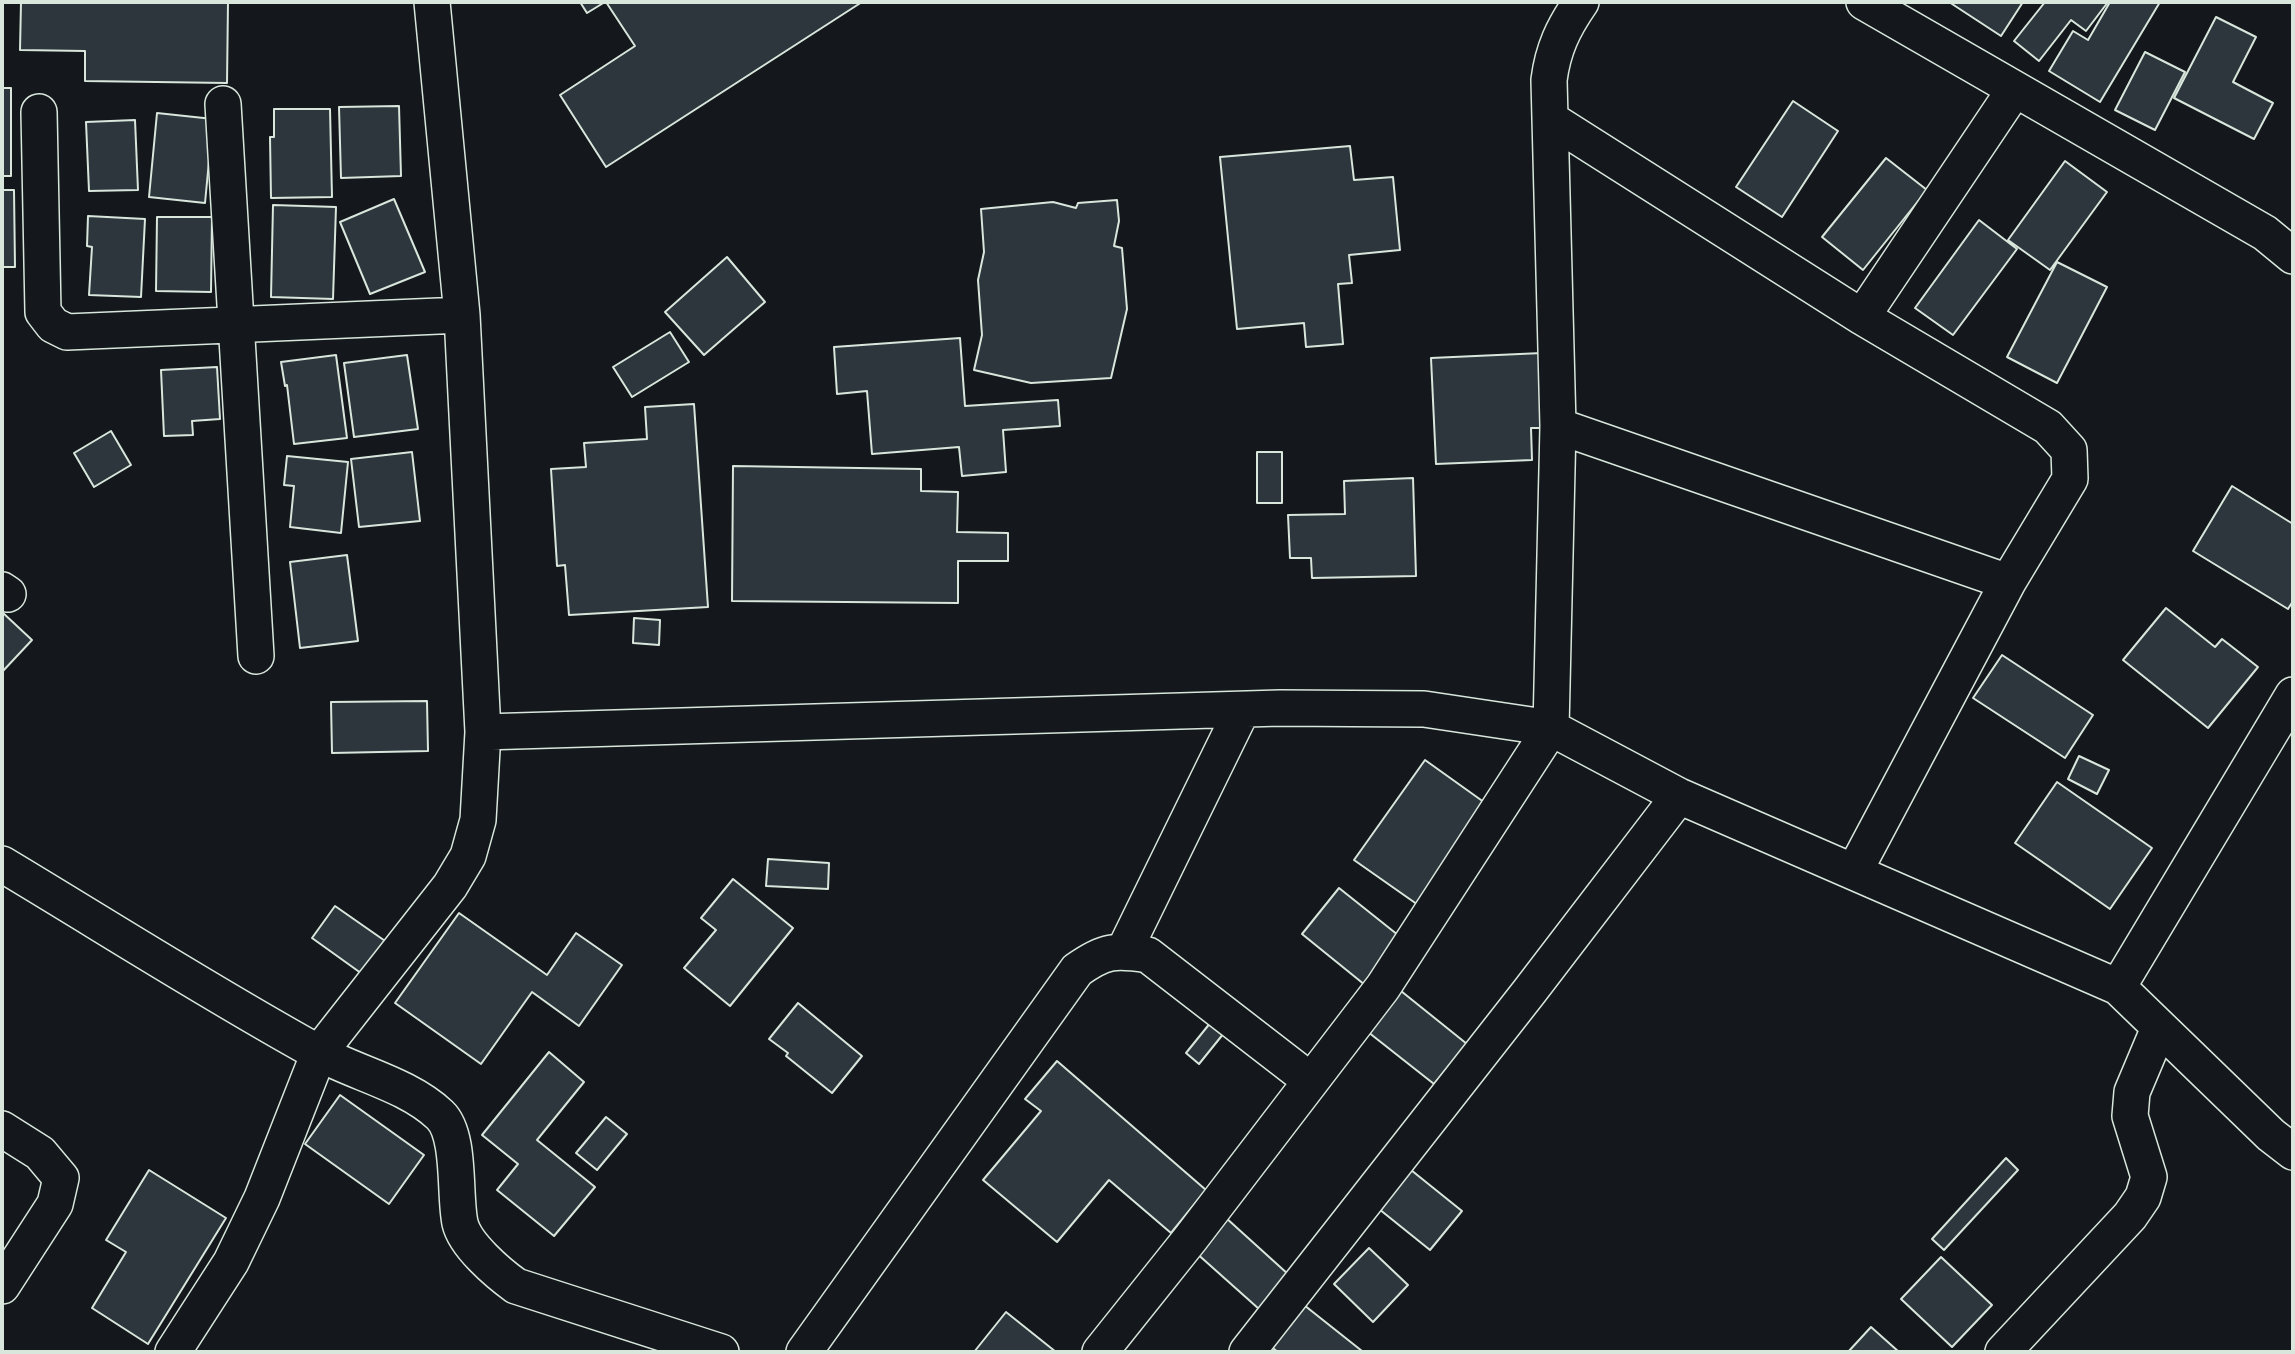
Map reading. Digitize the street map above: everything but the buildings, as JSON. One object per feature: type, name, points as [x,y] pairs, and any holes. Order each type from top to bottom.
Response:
[{"type":"street","points":[[173,1352],[231,1262],[262,1198],[319,1053],[450,886],[468,856],[478,820],[483,732],[462,315],[432,2]]},
{"type":"street","points":[[1100,1352],[1383,987],[1551,728],[1558,426],[1549,80],[1552,53],[1581,2]]},
{"type":"street","points":[[1864,2],[2265,233],[2293,256]]},
{"type":"street","points":[[1862,317],[2015,89]]},
{"type":"street","points":[[223,104],[256,656]]},
{"type":"street","points":[[39,112],[43,312],[46,319],[67,332],[462,315]]},
{"type":"street","points":[[1550,119],[1862,317],[2048,427],[2068,450],[2070,479],[2008,582],[1854,872]]},
{"type":"street","points":[[1558,426],[2008,582]]},
{"type":"street","points":[[2118,988],[2293,695]]},
{"type":"street","points":[[483,732],[1242,710],[1424,709],[1551,728],[1679,796],[2118,988],[2271,1135],[2293,1152]]},
{"type":"street","points":[[1124,951],[1242,710]]},
{"type":"street","points":[[1247,1352],[1679,796]]},
{"type":"street","points":[[2,864],[319,1053],[426,1102],[443,1118],[450,1135],[461,1226],[478,1252],[498,1273],[516,1286],[721,1352]]},
{"type":"street","points":[[804,1352],[1077,970],[1098,955],[1124,951],[1148,955],[1311,1081]]},
{"type":"street","points":[[2003,1352],[2130,1216],[2143,1197],[2149,1177],[2130,1116],[2132,1091],[2159,1028]]},
{"type":"street","points":[[2,1129],[40,1153],[61,1178],[54,1204],[2,1286]]}]
